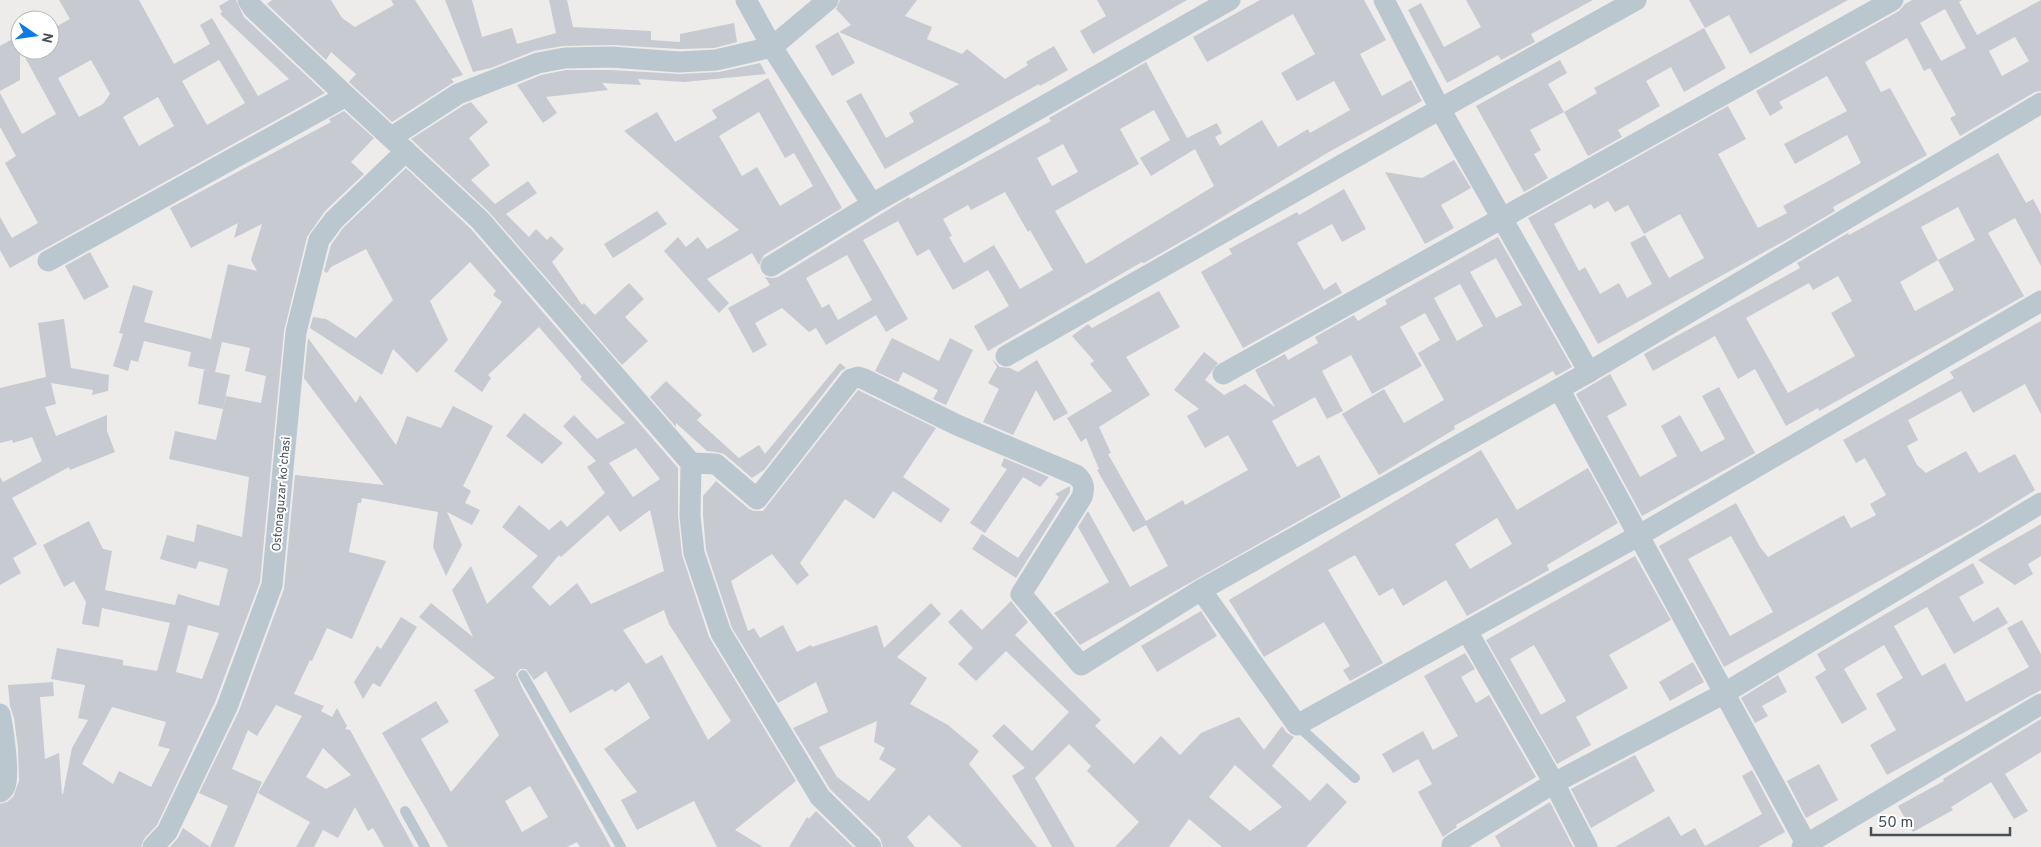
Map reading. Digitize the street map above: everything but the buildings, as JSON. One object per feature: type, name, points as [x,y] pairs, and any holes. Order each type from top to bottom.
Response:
[{"type":"street","points":[[248,0],[253,8],[480,220],[691,463],[690,516],[694,553],[721,633],[820,798],[871,847]]},
{"type":"street","points":[[746,0],[772,47],[872,204]]},
{"type":"street","points":[[772,47],[828,0]]},
{"type":"street","points":[[771,266],[872,204],[1230,0]]},
{"type":"street","points":[[1384,0],[1440,108],[1589,372]]},
{"type":"street","points":[[1006,356],[1440,108],[1636,0]]},
{"type":"street","points":[[1223,374],[1893,0]]},
{"type":"street","name":"Ostonaguzar koʻchasi","points":[[153,847],[167,832],[227,707],[272,585],[296,332],[319,240],[334,220],[399,144],[458,94],[538,63],[565,58],[602,57],[680,62],[716,60],[772,47]]},
{"type":"street","points":[[48,261],[346,96]]},
{"type":"street","points":[[691,463],[716,464],[757,499],[851,379],[858,377],[956,425],[1076,475],[1081,479],[1085,488],[1082,497],[1021,594],[1081,665],[1202,590],[1589,372],[2041,103]]},
{"type":"street","points":[[1202,590],[1296,725],[1638,536],[2041,301]]},
{"type":"street","points":[[1559,388],[1805,846],[2041,704]]},
{"type":"street","points":[[1452,845],[1554,783],[1723,694],[2041,503]]},
{"type":"street","points":[[1467,631],[1554,783],[1588,847]]},
{"type":"street","points":[[0,714],[3,727],[6,775],[5,786],[0,792]]},
{"type":"lane","points":[[523,675],[621,847]]},
{"type":"lane","points":[[1296,725],[1355,778]]},
{"type":"lane","points":[[405,811],[425,847]]}]
